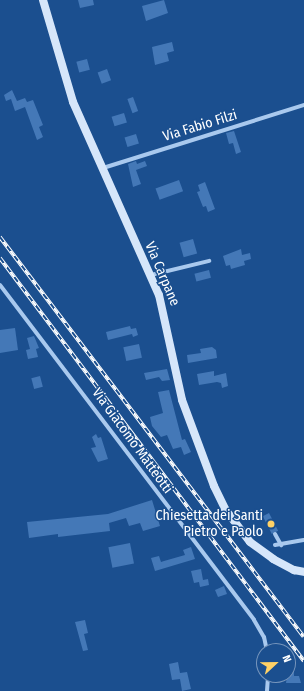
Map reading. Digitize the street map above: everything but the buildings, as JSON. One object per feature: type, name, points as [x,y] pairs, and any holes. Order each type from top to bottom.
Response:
[{"type":"street","name":"Via Carpane","points":[[42,0],[69,89],[151,275],[166,317],[185,411],[222,502],[242,533],[260,551],[294,570],[304,572]]},
{"type":"street","name":"Via Fabio Filzi","points":[[103,168],[304,105]]},
{"type":"street","points":[[151,275],[209,261]]},
{"type":"street","name":"Via Giacomo Matteotti","points":[[0,285],[254,620],[264,637],[265,643]]},
{"type":"street","points":[[275,534],[281,545]]},
{"type":"street","points":[[276,545],[304,540]]},
{"type":"railway","points":[[0,237],[304,637]]},
{"type":"railway","points":[[0,258],[304,661]]},
{"type":"place","name":"Chiesetta dei Santi Pietro e Paolo","points":[[271,524]]}]
